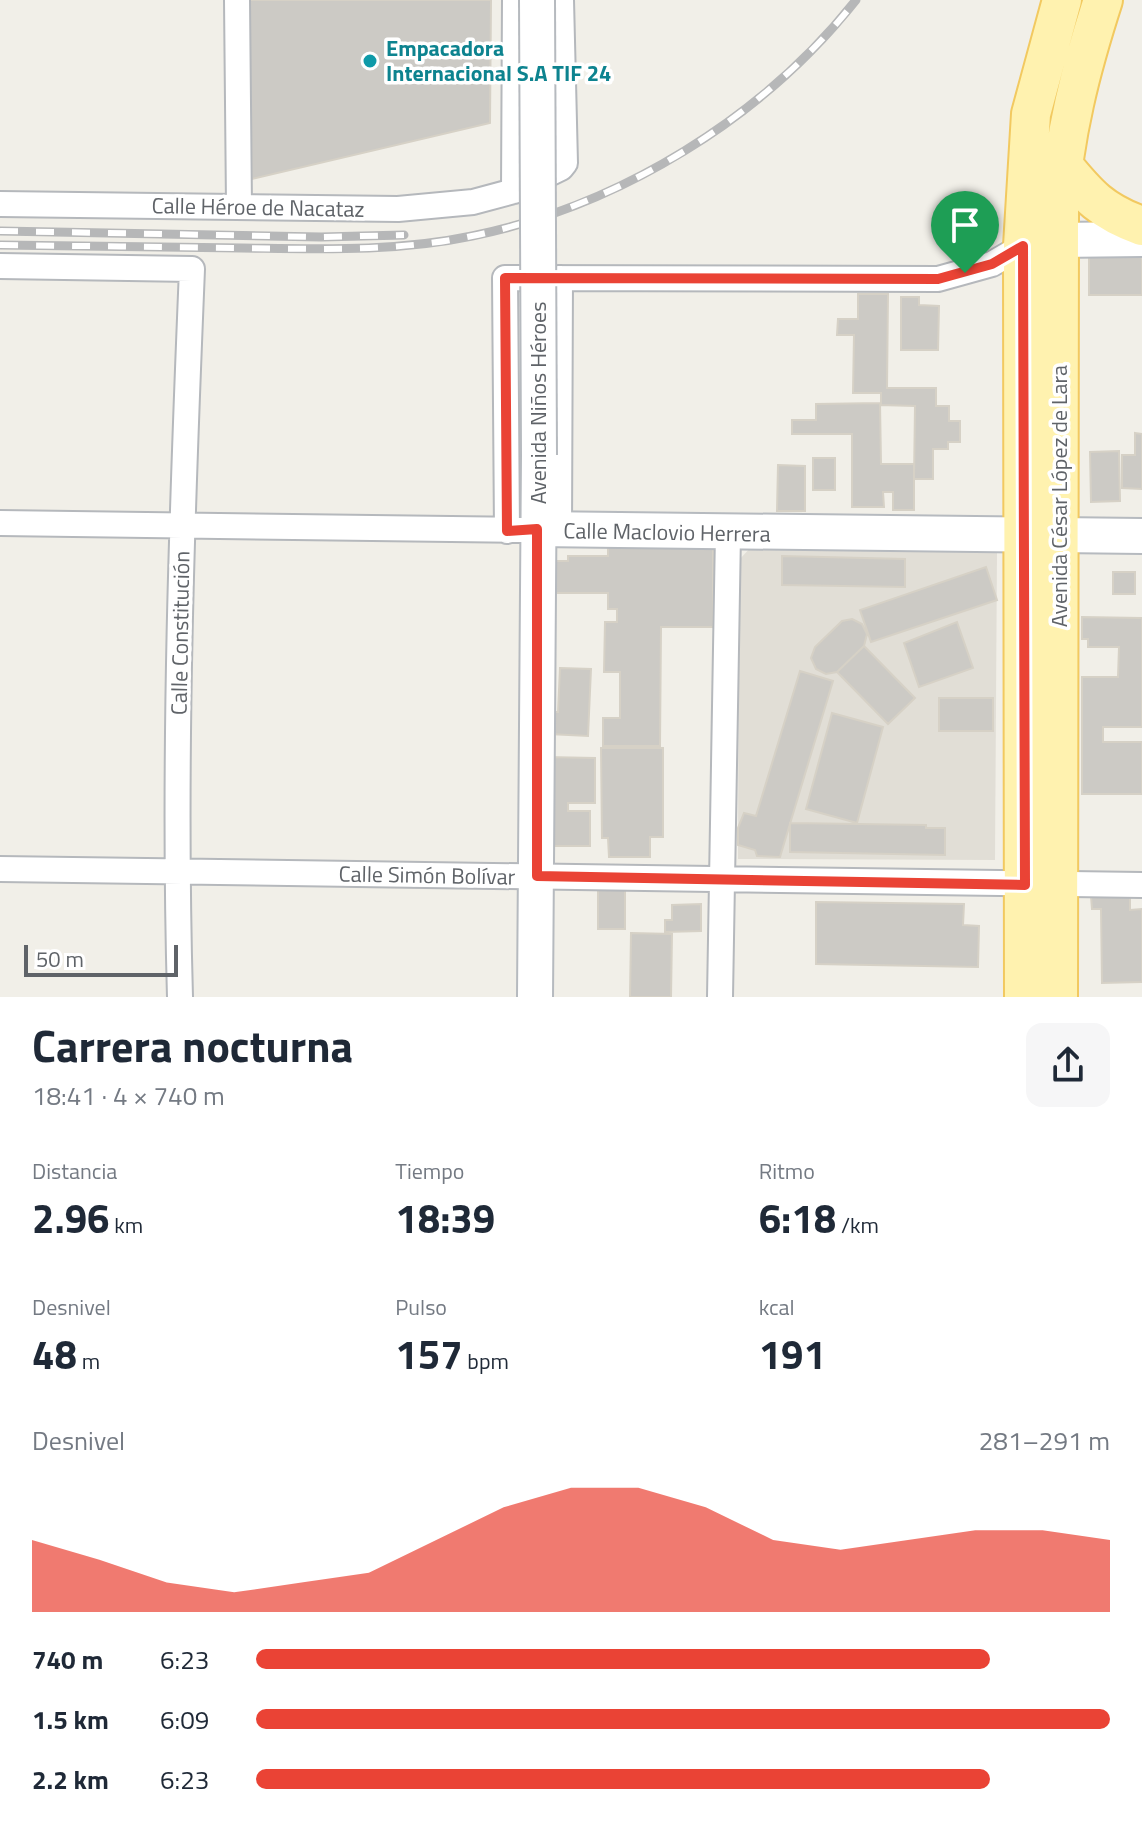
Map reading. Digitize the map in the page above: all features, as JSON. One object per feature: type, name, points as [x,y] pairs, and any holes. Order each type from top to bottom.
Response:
[{"type":"main road","name":"Avenida César López de Lara","points":[[1058,997],[1042,885],[1040,243],[1031,114],[1062,0]]},
{"type":"main road","name":"Avenida César López de Lara","points":[[1040,243],[1062,164],[1082,67],[1103,0]]},
{"type":"main road","points":[[1062,164],[1082,191],[1102,209],[1142,226]]},
{"type":"main road","name":"Avenida César López de Lara","points":[[1024,997],[1042,885]]},
{"type":"street","points":[[237,0],[239,206]]},
{"type":"street","points":[[514,191],[515,0]]},
{"type":"street","name":"Avenida Niños Héroes","points":[[535,997],[534,530],[539,455],[537,0]]},
{"type":"street","name":"Calle Héroe de Nacataz","points":[[0,204],[398,209],[473,202],[514,191],[561,168],[565,163],[561,0]]},
{"type":"street","points":[[534,530],[505,278],[938,279],[992,264],[1040,243],[1142,239]]},
{"type":"street","name":"Calle Constitución","points":[[0,266],[192,269],[182,525],[177,872],[180,997]]},
{"type":"street","points":[[534,530],[560,278]]},
{"type":"street","name":"Calle Maclovio Herrera","points":[[0,523],[1142,536]]},
{"type":"street","points":[[720,997],[728,533]]},
{"type":"street","name":"Calle Simón Bolívar","points":[[0,869],[1142,885]]},
{"type":"shaded area","points":[[752,546],[997,551],[995,860],[738,859],[739,560]]},
{"type":"building","name":"Empacadora Internacional S.A TIF 24","points":[[248,0],[491,0],[490,123],[252,179]]},
{"type":"building","points":[[1089,251],[1142,252],[1142,295],[1089,295]]},
{"type":"building","points":[[858,294],[888,294],[887,388],[936,388],[936,406],[949,406],[949,421],[960,421],[960,442],[948,442],[948,449],[933,449],[933,479],[914,479],[915,406],[881,405],[881,393],[853,393],[854,335],[837,335],[838,319],[858,319]]},
{"type":"building","points":[[901,297],[919,297],[919,305],[939,306],[938,350],[901,350]]},
{"type":"building","points":[[880,403],[881,464],[914,464],[914,510],[893,510],[893,492],[883,492],[884,507],[852,507],[852,434],[792,434],[792,420],[816,420],[816,404]]},
{"type":"building","points":[[1135,433],[1142,434],[1142,489],[1122,488],[1122,455],[1135,455]]},
{"type":"building","points":[[1119,451],[1120,501],[1091,502],[1090,452]]},
{"type":"building","points":[[813,458],[835,458],[835,490],[813,490]]},
{"type":"building","points":[[778,465],[805,466],[805,511],[777,511]]},
{"type":"building","points":[[608,546],[713,546],[713,627],[661,627],[660,746],[603,746],[603,718],[620,718],[620,672],[604,672],[605,622],[617,622],[617,609],[608,609],[608,593],[551,593],[551,561],[568,561],[568,556],[608,556]]},
{"type":"building","points":[[782,556],[905,559],[905,587],[782,585]]},
{"type":"building","points":[[986,567],[997,600],[871,642],[860,610]]},
{"type":"building","points":[[1113,572],[1135,572],[1135,594],[1113,594]]},
{"type":"building","points":[[1082,617],[1142,618],[1142,727],[1103,727],[1103,742],[1142,742],[1142,794],[1082,794],[1082,677],[1118,677],[1119,647],[1088,647],[1088,639],[1082,639]]},
{"type":"building","points":[[852,619],[862,624],[867,634],[864,646],[837,672],[826,674],[816,669],[811,658],[815,647],[842,621]]},
{"type":"building","points":[[957,622],[973,668],[919,687],[904,643]]},
{"type":"building","points":[[864,646],[915,698],[888,724],[837,672]]},
{"type":"building","points":[[560,668],[591,669],[588,736],[549,734],[550,712],[558,712]]},
{"type":"building","points":[[800,671],[833,681],[780,857],[757,856],[755,850],[738,845],[738,828],[744,813],[756,816]]},
{"type":"building","points":[[939,698],[993,698],[993,731],[939,731]]},
{"type":"building","points":[[832,713],[883,727],[857,823],[806,809]]},
{"type":"building","points":[[601,748],[663,748],[663,837],[650,837],[650,857],[609,857],[608,838],[602,838]]},
{"type":"building","points":[[546,757],[595,758],[595,803],[568,803],[568,811],[590,811],[590,846],[545,846]]},
{"type":"building","points":[[790,823],[945,828],[945,855],[790,852]]},
{"type":"building","points":[[598,889],[625,889],[625,929],[598,929]]},
{"type":"building","points":[[1130,895],[1130,910],[1142,909],[1142,982],[1102,983],[1101,909],[1092,909],[1091,896]]},
{"type":"building","points":[[816,902],[964,904],[963,925],[979,926],[978,967],[816,964]]},
{"type":"building","points":[[701,904],[701,931],[665,932],[665,920],[672,920],[672,905]]},
{"type":"building","points":[[631,933],[672,934],[671,997],[630,997]]},
{"type":"railway","points":[[0,245],[357,248],[443,241],[527,222],[581,203],[634,179],[732,119],[819,43],[856,0]]},
{"type":"railway","points":[[0,231],[321,237],[404,235]]},
{"type":"place","name":"Empacadora Internacional S.A TIF 24","points":[[370,61]]},
{"type":"route","points":[[1023,246],[1025,885],[537,876],[537,529],[507,531],[505,278],[938,279],[965,273],[992,264],[1023,246]]}]
